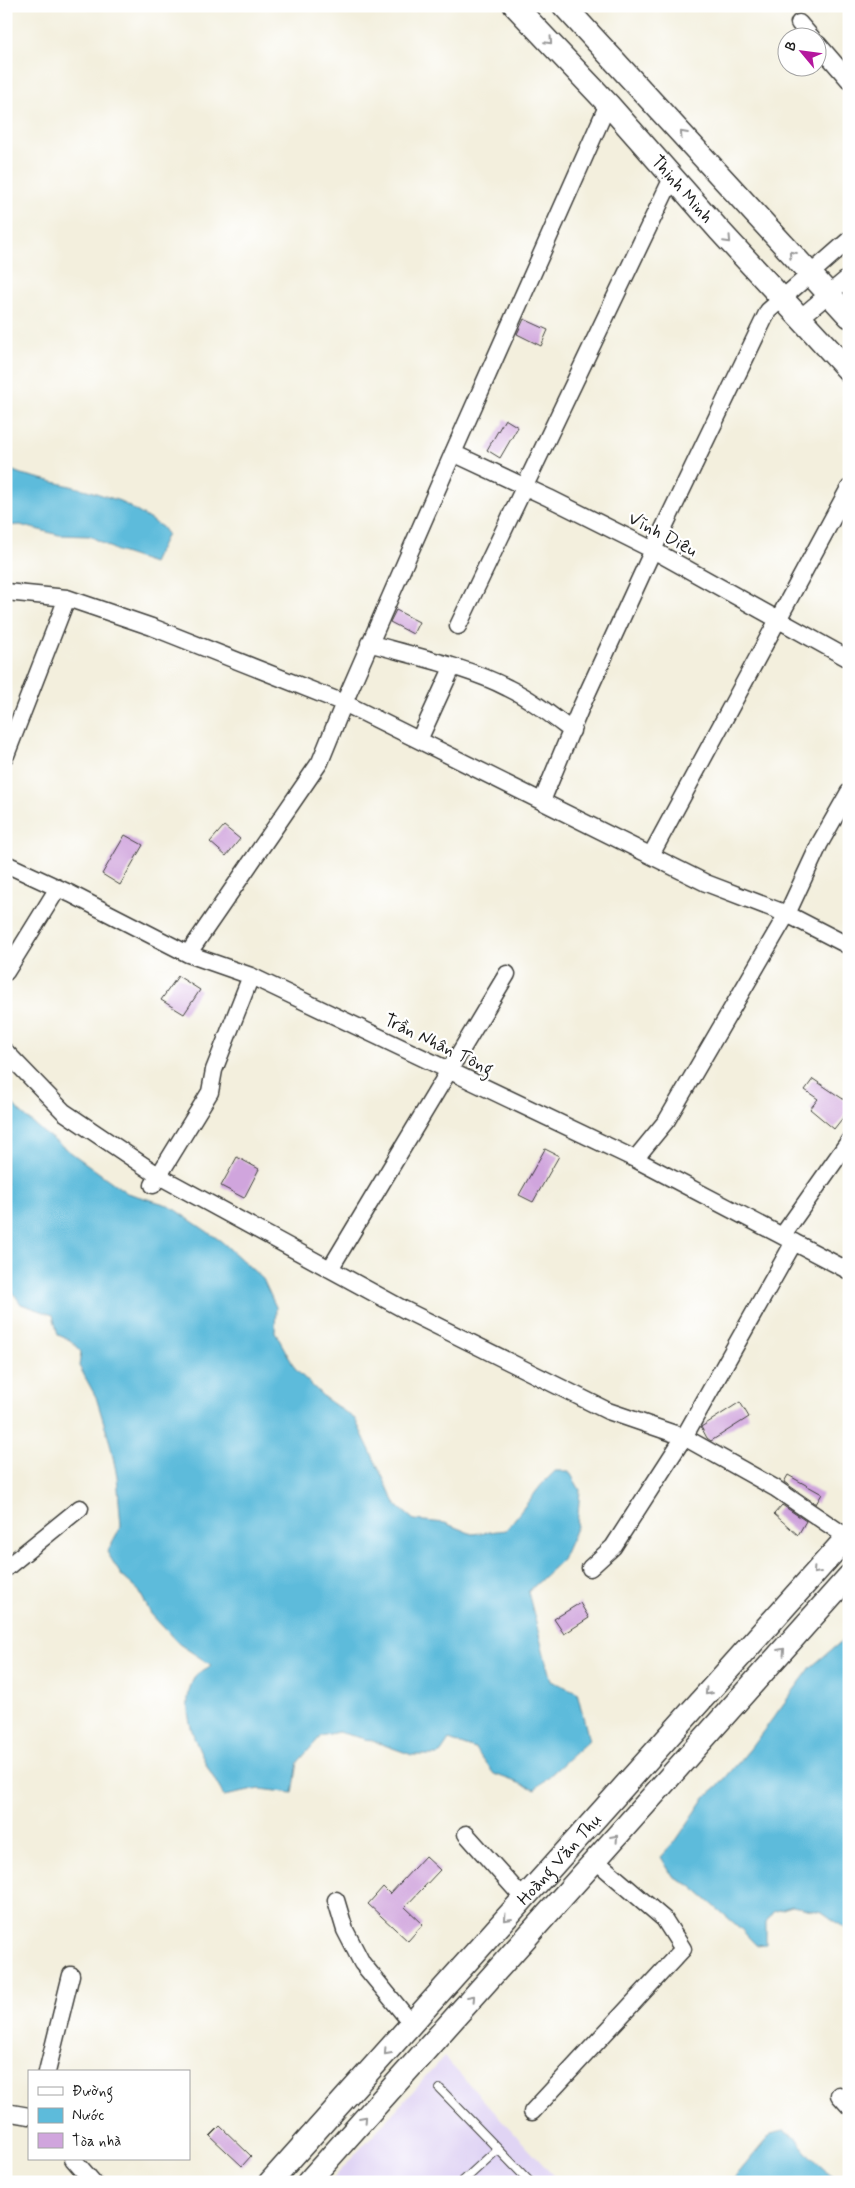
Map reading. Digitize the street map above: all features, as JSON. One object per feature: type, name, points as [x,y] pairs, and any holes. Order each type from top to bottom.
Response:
[{"type":"main road","name":"Thịnh Minh","points":[[515,6],[608,104],[672,178],[849,371]]},
{"type":"main road","name":"Thịnh Minh","points":[[564,6],[849,316]]},
{"type":"main road","points":[[608,104],[634,80]]},
{"type":"main road","name":"Hoàng Văn Thụ","points":[[270,2182],[848,1536]]},
{"type":"main road","name":"Hoàng Văn Thụ","points":[[308,2182],[849,1576]]},
{"type":"main road","points":[[743,1653],[764,1671]]},
{"type":"main road","points":[[316,2130],[338,2149]]},
{"type":"street","points":[[799,23],[803,28]]},
{"type":"street","points":[[828,54],[846,71]]},
{"type":"street","points":[[188,954],[320,762],[369,643],[608,104]]},
{"type":"street","points":[[458,626],[672,178]]},
{"type":"street","points":[[542,801],[653,550],[768,311],[849,240]]},
{"type":"street","points":[[800,318],[849,277]]},
{"type":"street","name":"Vĩnh Diệu","points":[[453,453],[525,486],[653,550],[849,659]]},
{"type":"street","points":[[651,855],[849,488]]},
{"type":"street","points":[[6,592],[67,598],[152,627],[344,702],[706,883],[788,914],[849,946]]},
{"type":"street","points":[[6,754],[67,598]]},
{"type":"street","points":[[369,643],[507,687],[550,713],[572,730]]},
{"type":"street","points":[[419,740],[452,668]]},
{"type":"street","points":[[635,1160],[667,1120],[788,914],[820,844],[849,792]]},
{"type":"street","name":"Trần Nhân Tông","points":[[6,864],[58,888],[188,954],[251,976],[635,1160],[849,1271]]},
{"type":"street","points":[[6,972],[58,888]]},
{"type":"street","points":[[330,1269],[450,1072],[507,974]]},
{"type":"street","points":[[156,1180],[210,1092],[214,1070],[251,976]]},
{"type":"street","points":[[6,1052],[64,1112],[156,1180],[330,1269],[405,1310],[608,1411],[684,1437],[775,1488],[848,1536]]},
{"type":"street","points":[[590,1568],[613,1548],[684,1437],[788,1239],[849,1141]]},
{"type":"street","points":[[6,1568],[80,1508]]},
{"type":"street","points":[[466,1834],[524,1899]]},
{"type":"street","points":[[532,2112],[683,1949],[664,1918],[595,1860]]},
{"type":"street","points":[[336,1900],[346,1930],[362,1963],[412,2024]]},
{"type":"street","points":[[47,2070],[71,1974]]},
{"type":"street","points":[[6,2112],[28,2116]]},
{"type":"street","points":[[74,2160],[93,2182]]},
{"type":"lane","points":[[440,2089],[530,2182]]},
{"type":"lane","points":[[462,2182],[498,2149]]},
{"type":"shaded area","points":[[444,2057],[559,2182],[330,2182]]},
{"type":"water","points":[[6,468],[21,474],[87,490],[120,501],[162,527],[167,534],[153,563],[117,551],[90,536],[59,535],[20,525],[6,526]]},
{"type":"water","points":[[6,1096],[20,1112],[44,1133],[127,1193],[168,1205],[221,1241],[263,1279],[276,1307],[275,1332],[296,1370],[325,1398],[355,1419],[396,1505],[414,1520],[445,1523],[472,1534],[506,1530],[542,1484],[555,1471],[569,1471],[580,1490],[577,1526],[562,1560],[528,1592],[551,1681],[577,1692],[589,1740],[535,1789],[494,1774],[475,1749],[449,1740],[439,1755],[412,1755],[373,1741],[338,1732],[321,1736],[298,1762],[293,1793],[260,1789],[224,1796],[201,1754],[190,1722],[188,1706],[189,1691],[195,1676],[211,1665],[179,1644],[151,1614],[139,1591],[121,1575],[107,1552],[121,1526],[117,1476],[110,1443],[96,1397],[79,1366],[81,1352],[70,1340],[58,1335],[53,1315],[21,1304],[6,1282]]},
{"type":"water","points":[[849,1635],[849,1931],[822,1912],[792,1906],[773,1912],[766,1922],[766,1944],[756,1945],[741,1929],[691,1886],[673,1877],[661,1857],[675,1842],[706,1796],[721,1783],[750,1749],[811,1667]]},
{"type":"water","points":[[784,2131],[797,2139],[815,2161],[839,2182],[731,2182],[771,2134]]},
{"type":"building","points":[[524,319],[548,330],[541,346],[517,334]]},
{"type":"building","points":[[505,419],[518,427],[500,458],[487,450]]},
{"type":"building","points":[[396,610],[419,622],[413,634],[390,622]]},
{"type":"building","points":[[224,826],[240,839],[226,856],[210,842]]},
{"type":"building","points":[[125,835],[143,845],[120,885],[102,874]]},
{"type":"building","points":[[178,976],[200,990],[184,1014],[161,1000]]},
{"type":"building","points":[[813,1079],[849,1103],[849,1110],[834,1129],[810,1109],[818,1099],[805,1090]]},
{"type":"building","points":[[545,1149],[559,1156],[533,1202],[519,1195]]},
{"type":"building","points":[[237,1157],[259,1169],[244,1198],[221,1186]]},
{"type":"building","points":[[740,1402],[749,1417],[711,1441],[707,1438],[701,1427]]},
{"type":"building","points":[[788,1475],[822,1494],[816,1504],[784,1482]]},
{"type":"building","points":[[782,1505],[806,1521],[798,1535],[774,1514]]},
{"type":"building","points":[[580,1603],[589,1618],[564,1634],[554,1619]]},
{"type":"building","points":[[425,1856],[440,1870],[405,1907],[423,1924],[408,1941],[368,1904],[383,1887],[390,1894]]},
{"type":"building","points":[[220,2126],[251,2156],[242,2166],[210,2136]]}]
